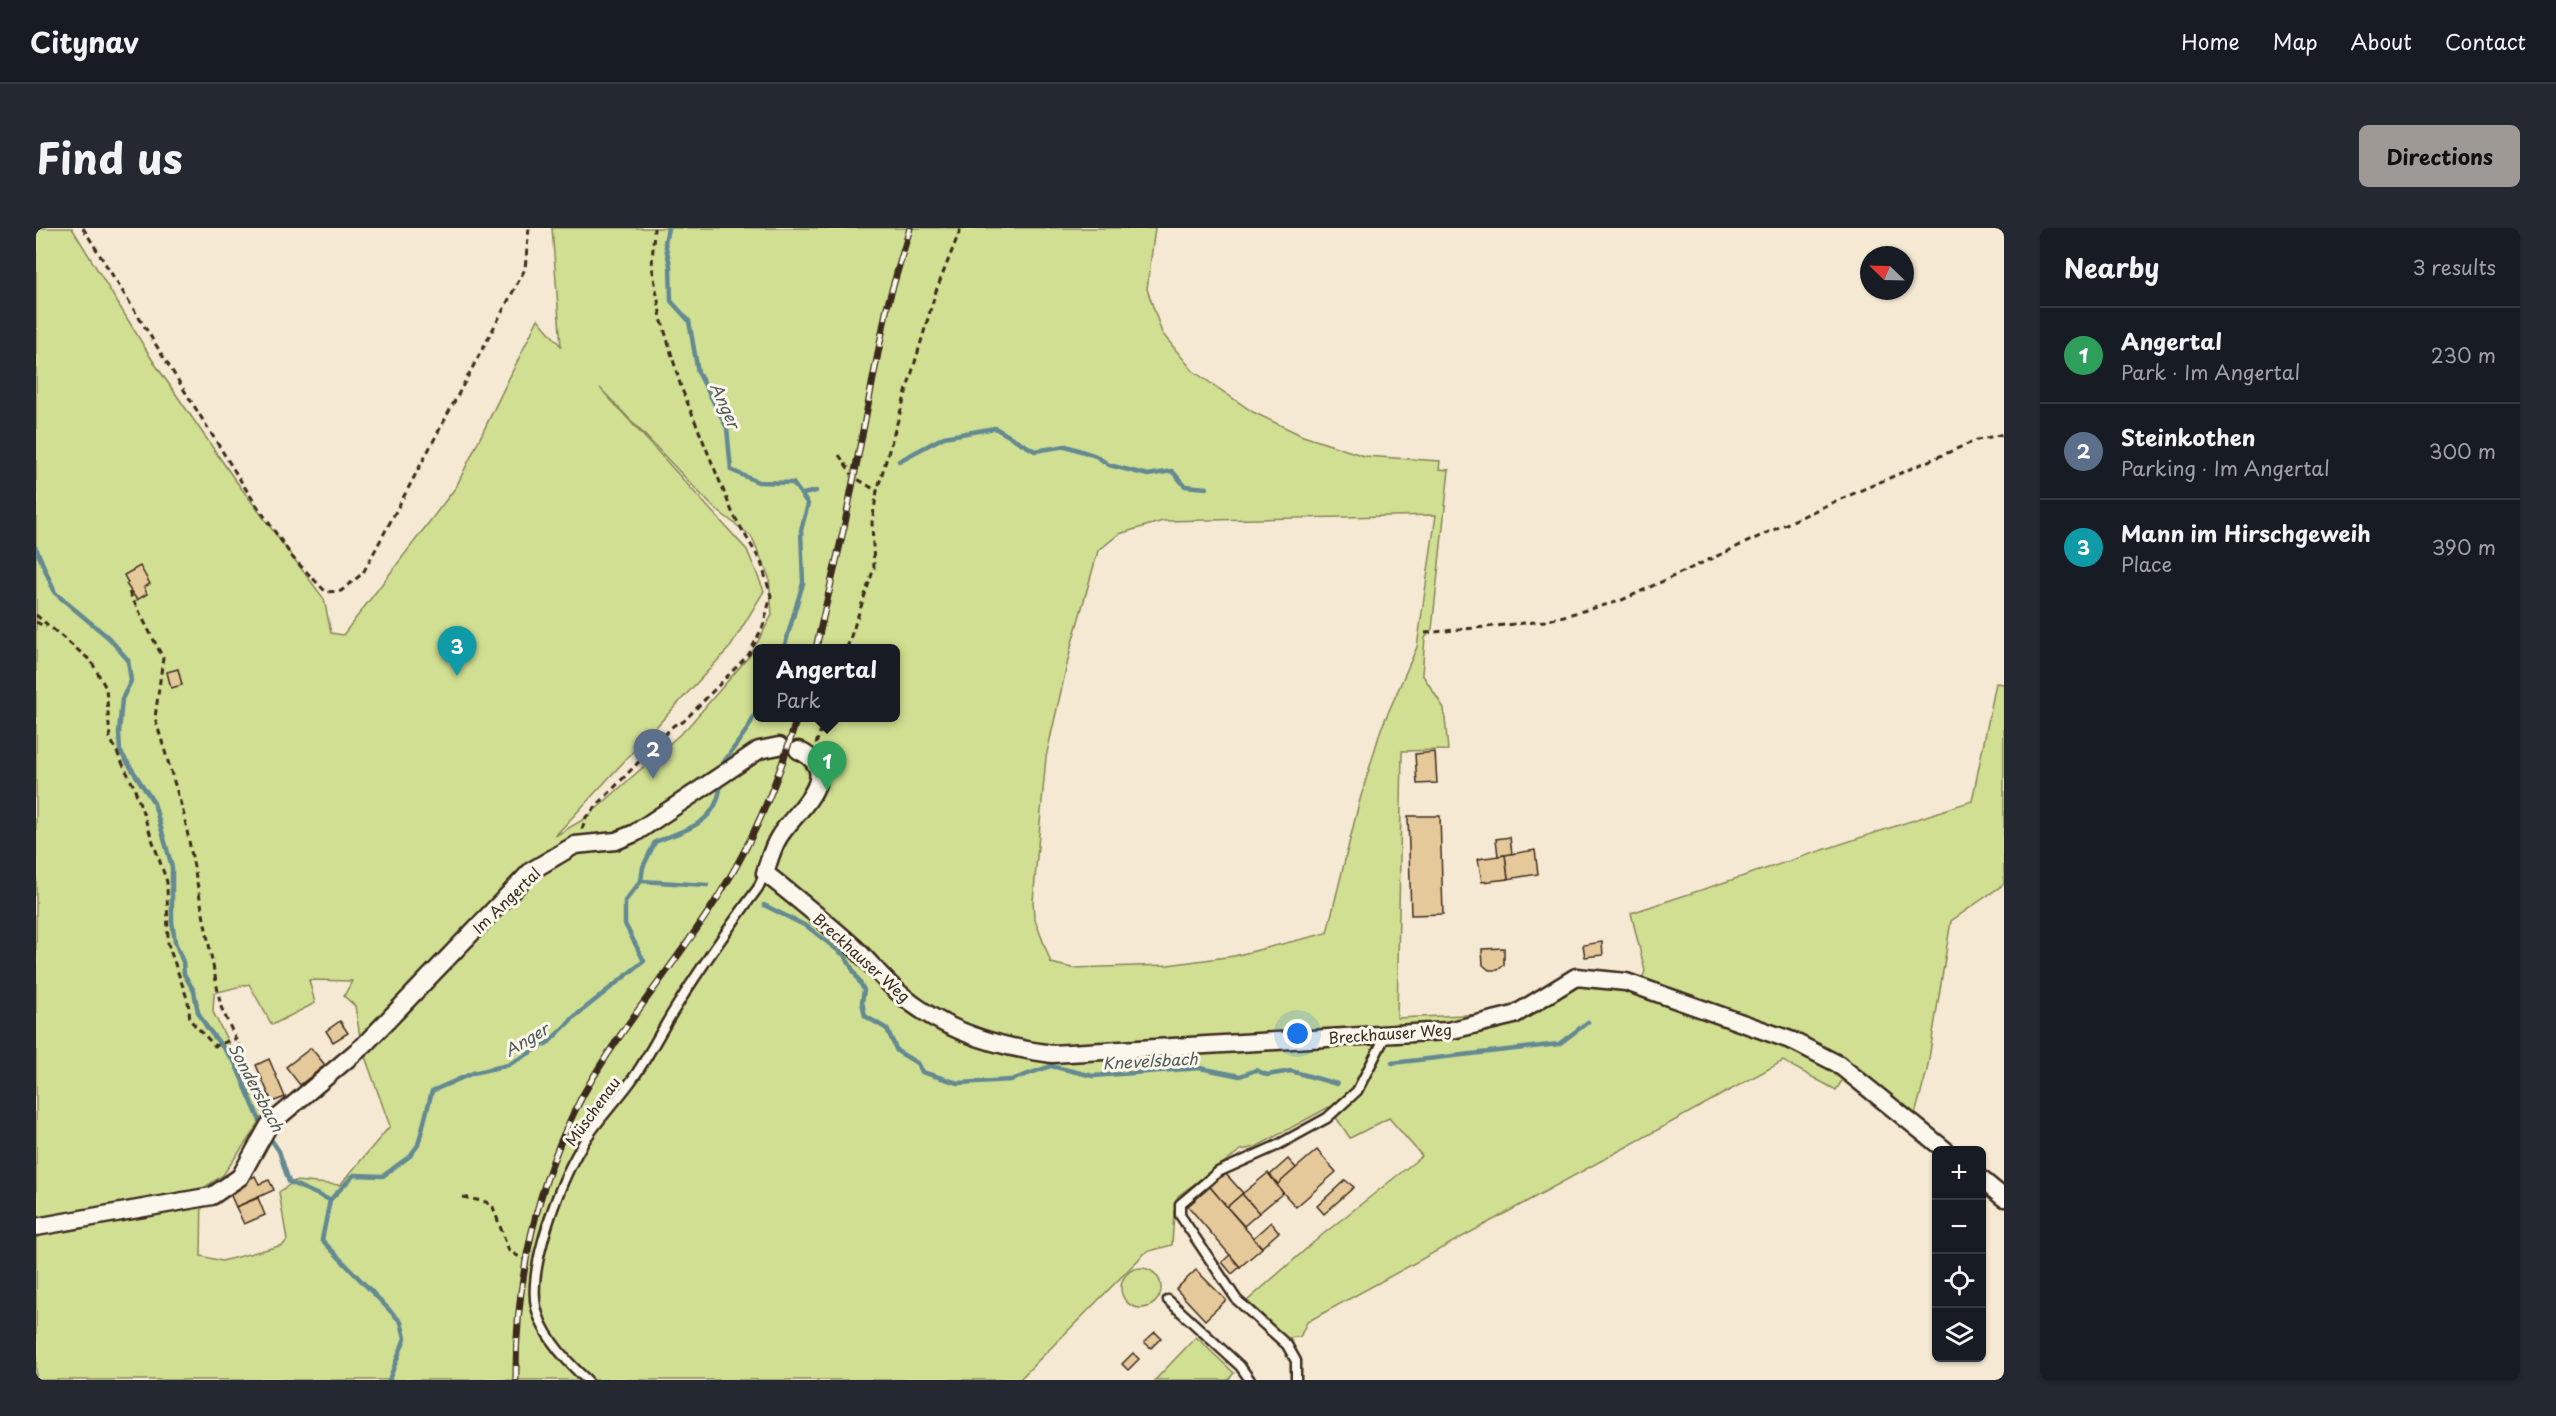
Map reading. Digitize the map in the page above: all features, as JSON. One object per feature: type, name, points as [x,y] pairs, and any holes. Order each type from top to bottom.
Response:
[{"type":"street","name":"Im Angertal","points":[[268,1128],[364,1046],[531,871],[575,845],[600,844],[626,838],[759,750],[779,746]]},
{"type":"street","points":[[765,873],[779,837],[815,790],[817,772],[804,755]]},
{"type":"street","name":"Breckhauser Weg","points":[[765,873],[851,944],[897,992],[945,1023],[1003,1046],[1052,1054],[1448,1031],[1514,1015],[1576,977],[1626,982],[1793,1041],[1819,1053],[1838,1064],[1940,1146]]},
{"type":"street","points":[[36,1227],[212,1196],[240,1177],[268,1128]]},
{"type":"street","points":[[1986,1183],[2004,1198]]},
{"type":"lane","name":"Müschenau","points":[[587,1380],[560,1351],[540,1320],[534,1292],[538,1265],[554,1201],[580,1147],[634,1076],[677,1005],[758,888],[765,873]]},
{"type":"lane","points":[[1296,1380],[1296,1361],[1287,1345],[1237,1300],[1180,1215],[1180,1204],[1218,1172],[1276,1146],[1327,1118],[1357,1090],[1386,1035]]},
{"type":"lane","points":[[1168,1300],[1239,1366],[1250,1380]]},
{"type":"path","points":[[83,228],[249,494],[293,558],[327,592],[341,591],[363,573],[525,269],[529,228]]},
{"type":"path","points":[[654,228],[652,266],[661,318],[681,387],[733,514],[762,562],[771,596],[763,626],[754,644]]},
{"type":"path","points":[[848,644],[874,568],[872,522],[877,490],[936,291],[961,228]]},
{"type":"path","points":[[1425,633],[1545,621],[1620,601],[1838,500],[1977,440],[2004,434]]},
{"type":"path","points":[[839,455],[854,477],[877,490]]},
{"type":"path","points":[[129,592],[163,658],[155,718],[184,815],[221,1007],[268,1128]]},
{"type":"path","points":[[36,615],[91,661],[106,688],[110,738],[134,788],[166,882],[168,944],[188,1001],[190,1020],[215,1046],[234,1039]]},
{"type":"path","points":[[36,622],[50,629]]},
{"type":"path","points":[[575,845],[586,817],[674,725],[683,722],[749,654],[753,646]]},
{"type":"path","points":[[804,755],[822,722]]},
{"type":"path","points":[[462,1197],[486,1202],[493,1207],[512,1254],[538,1265]]},
{"type":"green space","points":[[36,228],[72,228],[153,361],[233,477],[324,599],[331,633],[343,635],[456,487],[538,319],[561,346],[552,228],[1155,228],[1147,289],[1162,333],[1193,371],[1253,412],[1303,436],[1364,456],[1440,461],[1439,469],[1449,470],[1432,629],[1425,638],[1422,674],[1444,708],[1448,750],[1402,751],[1397,1018],[1486,1014],[1582,982],[1638,990],[1645,971],[1631,913],[1972,801],[1996,683],[2004,684],[2004,884],[1951,921],[1927,1071],[1914,1118],[1850,1068],[1836,1090],[1783,1061],[1307,1322],[1300,1337],[1287,1338],[1247,1301],[1322,1235],[1422,1156],[1389,1118],[1350,1138],[1329,1107],[1256,1147],[1241,1150],[1178,1196],[1174,1212],[1172,1245],[1146,1252],[1019,1380],[36,1380]],"holes":[[[600,388],[714,508],[751,536],[769,577],[772,615],[756,644],[900,644],[900,722],[753,722],[753,650],[687,728],[586,818],[555,836],[731,646],[764,591],[747,550]],[[1436,515],[1417,647],[1381,729],[1359,803],[1327,933],[1234,956],[1168,965],[1072,968],[1051,963],[1034,917],[1033,901],[1046,757],[1072,643],[1098,551],[1119,534],[1163,521]],[[309,980],[352,981],[344,996],[355,1006],[360,1037],[367,1045],[363,1051],[390,1126],[340,1185],[295,1181],[279,1192],[287,1240],[283,1245],[222,1261],[201,1256],[202,1189],[223,1175],[265,1115],[213,1012],[214,993],[249,984],[272,1025],[315,1003]]]},
{"type":"green space","points":[[1141,1268],[1155,1274],[1161,1288],[1155,1302],[1141,1308],[1127,1302],[1121,1288],[1127,1274]]},
{"type":"green space","points":[[1196,1337],[1234,1373],[1228,1380],[1155,1380]]},
{"type":"building","points":[[140,566],[150,584],[144,587],[147,594],[137,600],[126,584],[128,583],[124,575]]},
{"type":"building","points":[[178,669],[182,685],[171,688],[167,672]]},
{"type":"building","points":[[1435,752],[1437,783],[1417,784],[1415,754]]},
{"type":"building","points":[[1408,816],[1440,816],[1443,914],[1411,915]]},
{"type":"building","points":[[1510,837],[1512,854],[1498,856],[1496,839]]},
{"type":"building","points":[[1535,850],[1538,874],[1508,879],[1505,855]]},
{"type":"building","points":[[1505,855],[1508,879],[1482,882],[1478,859]]},
{"type":"building","points":[[1602,942],[1603,955],[1585,957],[1583,945]]},
{"type":"building","points":[[1504,948],[1504,965],[1498,970],[1489,970],[1483,965],[1482,949]]},
{"type":"building","points":[[340,1021],[348,1033],[333,1042],[326,1031]]},
{"type":"building","points":[[311,1048],[325,1065],[300,1085],[286,1067]]},
{"type":"building","points":[[269,1059],[285,1097],[272,1102],[256,1065]]},
{"type":"building","points":[[1317,1150],[1336,1172],[1296,1207],[1276,1185]]},
{"type":"building","points":[[1288,1159],[1296,1168],[1278,1184],[1270,1175]]},
{"type":"building","points":[[1225,1173],[1243,1193],[1227,1207],[1210,1187]]},
{"type":"building","points":[[1268,1173],[1283,1193],[1259,1213],[1242,1194]]},
{"type":"building","points":[[255,1176],[259,1184],[269,1180],[274,1190],[236,1207],[228,1189]]},
{"type":"building","points":[[1345,1180],[1354,1187],[1324,1214],[1317,1206]]},
{"type":"building","points":[[1210,1187],[1262,1248],[1240,1267],[1188,1206]]},
{"type":"building","points":[[1242,1194],[1259,1213],[1244,1226],[1227,1207]]},
{"type":"building","points":[[258,1198],[265,1215],[244,1224],[236,1207]]},
{"type":"building","points":[[1271,1222],[1279,1232],[1262,1247],[1253,1238]]},
{"type":"building","points":[[1230,1255],[1240,1267],[1232,1274],[1222,1262]]},
{"type":"building","points":[[1196,1270],[1226,1300],[1205,1320],[1176,1289]]},
{"type":"building","points":[[1155,1332],[1161,1338],[1151,1348],[1144,1342]]},
{"type":"building","points":[[1133,1353],[1139,1359],[1128,1370],[1122,1364]]},
{"type":"waterway","name":"Anger","points":[[668,228],[665,243],[670,265],[671,301],[689,321],[698,372],[727,428],[731,470],[758,482],[793,483],[808,504],[801,530],[803,583],[785,644]]},
{"type":"waterway","points":[[899,461],[944,437],[995,428],[1035,451],[1066,446],[1096,456],[1109,465],[1148,475],[1172,471],[1185,486],[1207,488]]},
{"type":"waterway","points":[[803,494],[816,491]]},
{"type":"waterway","name":"Sondersbach","points":[[36,548],[55,593],[109,638],[128,660],[131,681],[122,699],[120,751],[154,803],[172,867],[172,921],[184,974],[194,991],[198,1012],[235,1063],[263,1128]]},
{"type":"waterway","name":"Anger","points":[[721,770],[721,766],[753,718]]},
{"type":"waterway","name":"Anger","points":[[389,1380],[405,1338],[401,1322],[322,1240],[330,1200],[354,1175],[383,1176],[410,1156],[418,1145],[432,1091],[473,1073],[508,1065],[549,1042],[574,1017],[644,961],[625,924],[625,901],[641,881],[643,867],[655,842],[690,828],[708,816],[719,795],[721,781]]},
{"type":"waterway","name":"Knevelsbach","points":[[641,881],[707,885]]},
{"type":"waterway","name":"Knevelsbach","points":[[764,905],[808,927],[845,956],[864,990],[862,1002],[865,1016],[887,1029],[897,1051],[917,1063],[922,1072],[958,1083],[1011,1080],[1051,1066],[1093,1076],[1200,1068],[1240,1076],[1256,1070],[1267,1075],[1291,1071],[1337,1084]]},
{"type":"waterway","name":"Knevelsbach","points":[[1392,1063],[1559,1044],[1588,1022]]},
{"type":"waterway","name":"Sondersbach","points":[[268,1135],[279,1151],[289,1182],[330,1200]]},
{"type":"railway","points":[[817,644],[845,523],[887,307],[910,228]]},
{"type":"railway","points":[[516,1380],[519,1306],[524,1270],[541,1198],[567,1128],[583,1095],[615,1043],[704,918],[745,850],[765,807],[796,722]]},
{"type":"place","name":"Mann im Hirschgeweih","points":[[457,676]]},
{"type":"place","name":"Steinkothen","points":[[653,779]]},
{"type":"place","name":"Angertal","points":[[827,791]]}]
